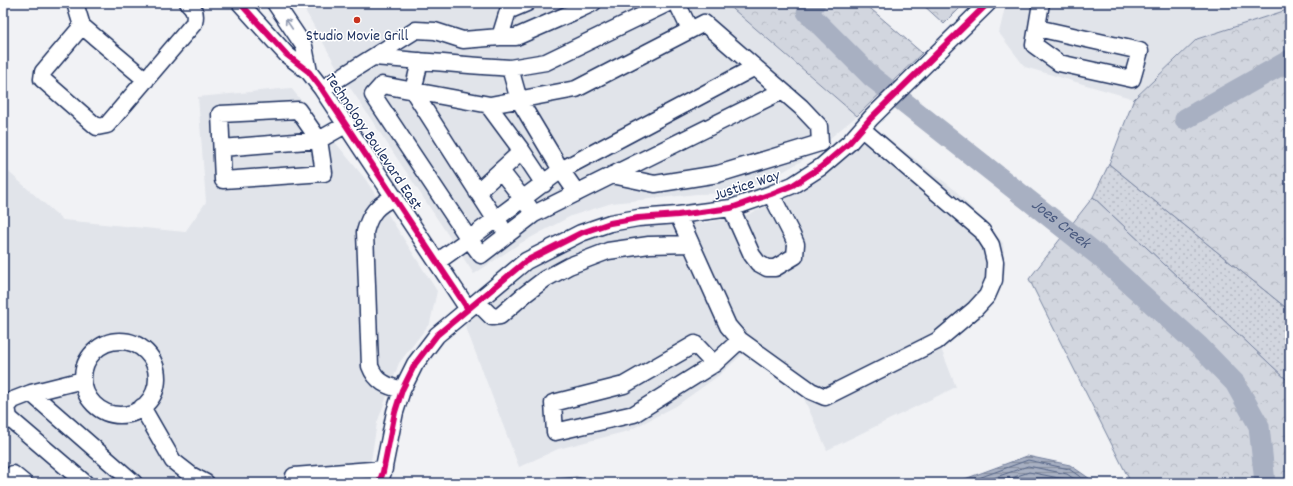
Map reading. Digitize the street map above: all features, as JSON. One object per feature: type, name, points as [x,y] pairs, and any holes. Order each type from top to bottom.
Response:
[{"type":"street","points":[[75,3],[82,26],[146,80]]},
{"type":"street","points":[[82,26],[43,72],[42,79],[97,127],[107,125],[194,23],[196,16],[192,6],[188,3]]},
{"type":"street","name":"Technology Boulevard East","points":[[240,3],[287,55],[309,72],[347,124],[438,262],[472,305],[492,317],[500,316],[545,279],[569,266]]},
{"type":"street","name":"Technology Boulevard East","points":[[275,3],[304,46],[309,72]]},
{"type":"street","points":[[500,37],[508,11],[527,3]]},
{"type":"street","points":[[322,89],[416,30],[435,31],[463,40],[516,37],[578,7],[593,3]]},
{"type":"street","points":[[373,57],[510,68],[546,62],[668,3]]},
{"type":"street","points":[[677,3],[690,30]]},
{"type":"street","name":"Justice Way","points":[[381,476],[395,412],[402,390],[414,364],[437,335],[526,261],[581,232],[610,223],[638,218],[678,215],[731,208],[793,185],[821,167],[988,3]]},
{"type":"street","points":[[1036,28],[1140,51],[1132,80],[1058,63],[1034,45],[1036,28],[1041,3]]},
{"type":"street","points":[[612,175],[655,184],[718,174],[820,142],[819,126],[801,108],[782,91],[755,67],[704,23],[576,89],[519,100],[488,104],[382,85],[373,96],[469,240],[481,254],[534,214],[577,193],[612,175],[782,91]]},
{"type":"street","points":[[420,60],[414,91],[495,220],[508,233]]},
{"type":"street","points":[[438,262],[561,170],[755,67]]},
{"type":"street","points":[[510,68],[519,100],[561,170],[577,193]]},
{"type":"street","points":[[488,104],[544,184]]},
{"type":"street","points":[[298,110],[319,140],[324,173],[223,180],[220,114],[298,110]]},
{"type":"street","points":[[222,148],[319,140],[347,124]]},
{"type":"street","points":[[678,215],[728,326],[740,340],[811,391],[825,397],[937,341],[975,309],[987,296],[994,280],[995,262],[991,245],[982,230],[866,124]]},
{"type":"street","points":[[477,192],[522,151]]},
{"type":"street","points":[[500,170],[534,214]]},
{"type":"street","points":[[731,208],[752,255],[758,263],[767,268],[774,268],[795,256],[796,244],[771,194]]},
{"type":"street","points":[[395,197],[384,202],[375,210],[368,220],[365,232],[370,366],[376,378],[382,383],[402,390]]},
{"type":"street","points":[[556,244],[569,266],[608,251],[649,245],[692,244]]},
{"type":"street","points":[[714,364],[695,344],[624,385],[553,403],[555,432],[634,414],[714,364],[740,340]]},
{"type":"street","points":[[124,341],[138,345],[149,355],[156,368],[157,382],[152,396],[142,407],[129,414],[115,415],[101,410],[90,401],[84,388],[83,380],[82,373],[87,359],[97,348],[110,342],[124,341]]},
{"type":"street","points":[[83,380],[31,393],[13,400],[7,407],[9,418],[85,483]]},
{"type":"street","points":[[31,393],[134,483]]},
{"type":"street","points":[[142,407],[173,461],[206,483]]},
{"type":"street","points":[[5,483],[13,474],[24,483]]},
{"type":"street","points":[[294,476],[381,476]]},
{"type":"shaded area","points":[[301,3],[726,3],[857,116],[803,160],[772,178],[732,193],[697,194],[612,203],[571,216],[519,244],[474,274],[339,71]]},
{"type":"shaded area","points":[[1006,3],[1290,3],[1290,9],[1197,39],[1134,99],[1025,67],[999,33]]},
{"type":"shaded area","points":[[291,88],[366,180],[437,291],[430,323],[399,363],[377,423],[369,473],[365,483],[3,483],[3,167],[63,220],[185,232],[206,202],[198,97]]},
{"type":"shaded area","points":[[872,126],[955,190],[1003,243],[1005,271],[999,293],[989,305],[940,346],[956,387],[827,450],[801,392],[745,352],[718,376],[676,406],[628,431],[558,449],[519,467],[465,325],[505,288],[551,256],[597,235],[643,224],[703,223],[744,216],[791,196]]},
{"type":"green space","points":[[726,3],[864,3],[922,53],[857,116]]},
{"type":"green space","points":[[921,3],[965,3],[944,24]]},
{"type":"green space","points":[[1290,9],[1290,311],[1109,164],[1134,99],[1197,39]]},
{"type":"green space","points":[[1109,164],[1290,311],[1290,380],[1288,381],[1093,197]]},
{"type":"green space","points":[[1093,197],[1288,381],[1290,380],[1290,483],[1131,483],[1029,279]]},
{"type":"water","points":[[1027,456],[1070,465],[1096,483],[954,483]]},
{"type":"water","points":[[576,477],[608,483],[528,483],[533,481]]},
{"type":"waterway","points":[[798,3],[807,12]]},
{"type":"waterway","name":"Joes Creek","points":[[815,3],[807,12],[872,77],[1098,255],[1199,346],[1235,383],[1259,426],[1265,483]]},
{"type":"waterway","points":[[1185,119],[1290,60]]},
{"type":"cycle path","points":[[240,3],[287,55],[309,72],[322,89],[468,309]]},
{"type":"cycle path","points":[[379,483],[383,472],[395,412],[402,390],[415,364],[437,335],[526,261],[581,233],[610,223],[638,218],[678,215],[731,208],[793,185],[821,167],[849,143],[871,118],[988,3]]},
{"type":"place","name":"Studio Movie Grill","points":[[357,20]]}]
